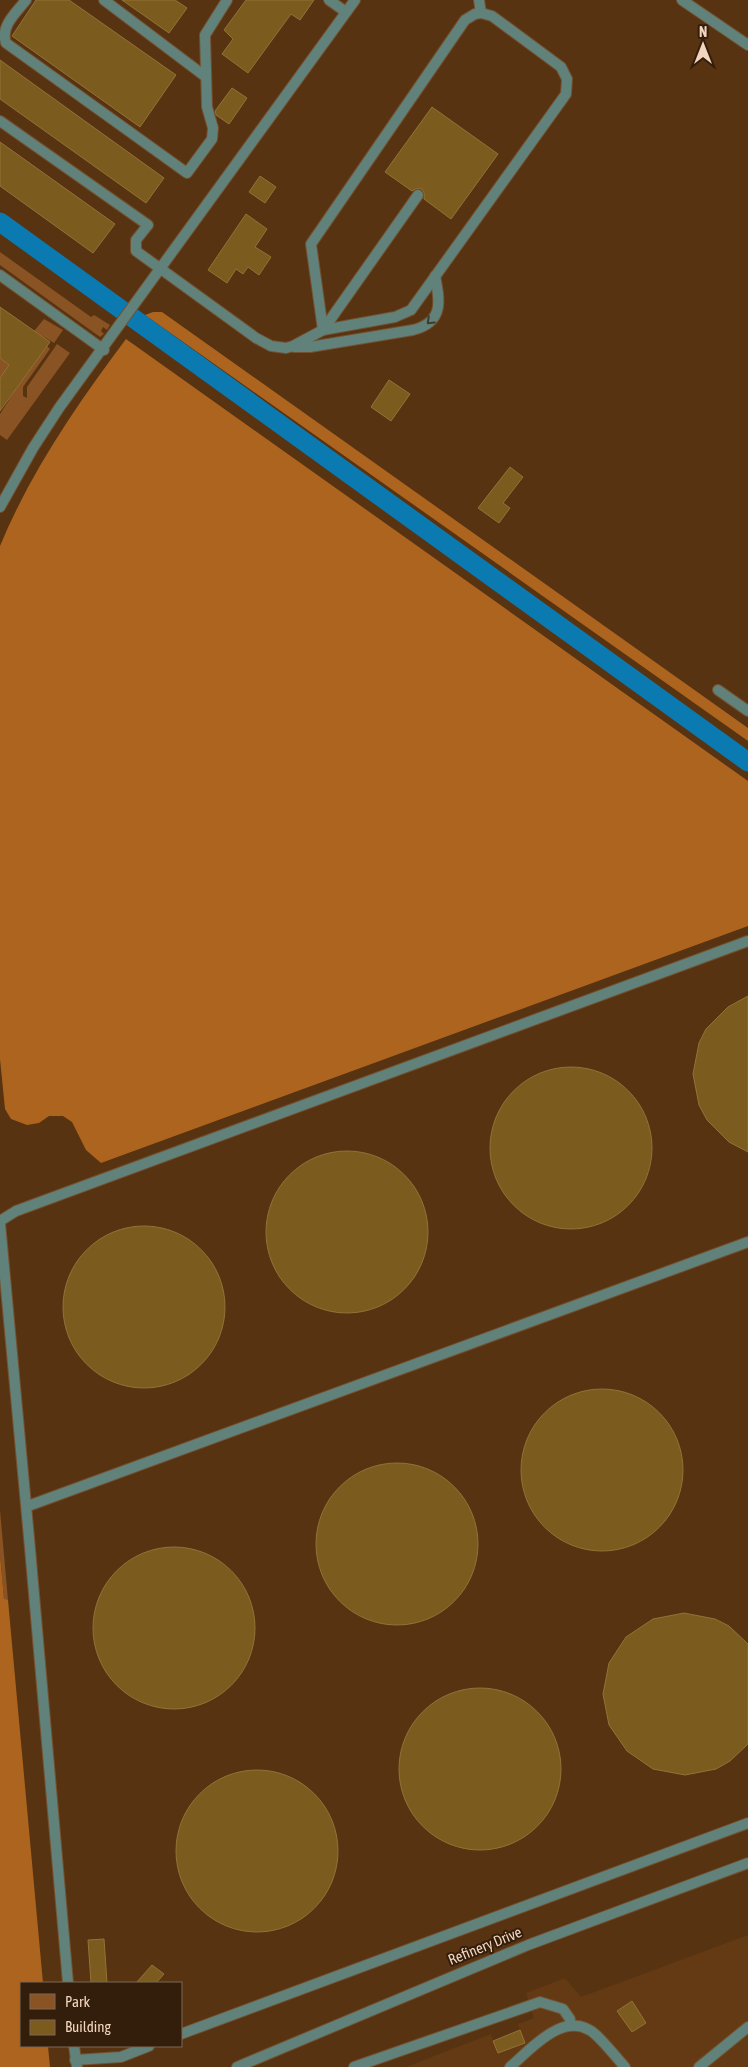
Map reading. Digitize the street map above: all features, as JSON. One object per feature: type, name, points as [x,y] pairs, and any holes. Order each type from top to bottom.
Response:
[{"type":"lane","points":[[26,0],[5,26],[3,46],[187,173],[212,138],[213,128],[207,106],[205,34],[227,0]]},
{"type":"lane","points":[[104,0],[206,77]]},
{"type":"lane","points":[[329,0],[346,12]]},
{"type":"lane","points":[[0,507],[33,448],[355,0]]},
{"type":"lane","points":[[479,0],[481,13]]},
{"type":"lane","points":[[682,0],[748,45]]},
{"type":"lane","points":[[293,346],[323,330],[404,314],[411,310],[562,101],[568,87],[565,72],[556,62],[492,16],[481,13],[465,20],[311,244],[323,330]]},
{"type":"lane","points":[[0,121],[148,225],[136,240],[136,251],[266,344],[278,348],[293,346],[310,347],[413,330],[427,325],[432,320],[439,306],[435,276]]},
{"type":"lane","points":[[323,330],[418,195]]},
{"type":"lane","points":[[0,275],[104,350]]},
{"type":"lane","points":[[718,690],[748,711]]},
{"type":"lane","points":[[68,1982],[34,1603],[28,1506],[0,1222],[16,1212],[748,941]]},
{"type":"lane","points":[[28,1506],[748,1242]]},
{"type":"lane","points":[[182,2034],[748,1823]]},
{"type":"lane","name":"Refinery Drive","points":[[237,2067],[528,1945],[748,1863]]},
{"type":"lane","points":[[354,2067],[540,2002],[563,2009],[570,2019],[570,2026]]},
{"type":"lane","points":[[510,2067],[551,2032],[570,2026],[579,2026],[595,2034],[624,2067]]},
{"type":"lane","points":[[699,2067],[748,2027]]},
{"type":"lane","points":[[74,2047],[76,2064],[121,2057],[147,2047]]},
{"type":"shaded area","points":[[153,312],[162,312],[748,728],[748,741],[145,315]]},
{"type":"shaded area","points":[[126,339],[748,781],[748,926],[101,1163],[86,1150],[72,1122],[63,1116],[49,1116],[39,1123],[27,1125],[11,1119],[5,1109],[0,1059],[0,546],[12,518],[41,464],[90,388]]},
{"type":"shaded area","points":[[0,1554],[4,1599],[8,1600],[43,1982],[20,1982],[20,2047],[48,2047],[50,2067],[0,2067]]},
{"type":"shaded area","points":[[748,1935],[748,2067],[406,2067],[491,2034],[493,2041],[520,2030],[518,2024],[534,2018],[526,1993],[565,1978],[581,1997]]},
{"type":"green space","points":[[0,252],[91,317],[94,315],[110,325],[107,330],[103,327],[101,331],[104,334],[100,337],[0,265]]},
{"type":"green space","points":[[44,319],[63,330],[54,343],[34,331]]},
{"type":"green space","points":[[57,344],[70,353],[7,440],[0,435],[0,414],[14,392],[4,385],[0,390],[0,378],[16,389],[47,346],[50,349],[23,387],[23,396],[27,398],[27,387]]},
{"type":"green space","points":[[0,358],[9,365],[0,378]]},
{"type":"green space","points":[[0,1510],[8,1600],[4,1600],[0,1554]]},
{"type":"building","points":[[36,0],[69,0],[176,75],[140,127],[12,36]]},
{"type":"building","points":[[122,0],[175,0],[187,8],[169,33]]},
{"type":"building","points":[[246,0],[314,0],[300,20],[291,14],[248,73],[222,54],[233,39],[224,30]]},
{"type":"building","points":[[0,60],[164,178],[146,203],[0,99]]},
{"type":"building","points":[[232,88],[247,98],[229,124],[216,115],[215,111]]},
{"type":"building","points":[[432,107],[498,154],[451,219],[424,199],[422,189],[412,191],[385,172]]},
{"type":"building","points":[[0,142],[115,224],[93,253],[0,186]]},
{"type":"building","points":[[260,176],[276,187],[265,203],[249,192]]},
{"type":"building","points":[[246,214],[267,229],[255,247],[271,257],[259,275],[248,267],[243,274],[236,269],[227,283],[208,270]]},
{"type":"building","points":[[0,307],[50,342],[0,411],[0,378],[9,365],[0,358]]},
{"type":"building","points":[[389,380],[410,394],[391,421],[371,407]]},
{"type":"building","points":[[510,467],[523,477],[503,503],[510,508],[499,523],[478,508]]},
{"type":"building","points":[[748,996],[748,1152],[729,1142],[707,1120],[699,1105],[693,1074],[699,1043],[706,1029],[728,1007]]},
{"type":"building","points":[[579,1067],[602,1073],[622,1085],[634,1097],[649,1124],[652,1148],[651,1164],[646,1179],[634,1199],[622,1211],[595,1226],[563,1229],[540,1223],[520,1211],[508,1199],[493,1172],[490,1140],[496,1117],[508,1097],[520,1085],[547,1070]]},
{"type":"building","points":[[355,1151],[371,1154],[385,1160],[410,1181],[419,1194],[425,1208],[428,1232],[427,1248],[419,1270],[398,1295],[385,1304],[371,1310],[339,1313],[323,1310],[309,1304],[284,1283],[275,1270],[269,1256],[266,1224],[269,1208],[275,1194],[296,1169],[309,1160],[323,1154]]},
{"type":"building","points":[[152,1226],[175,1232],[195,1244],[207,1256],[222,1283],[225,1307],[224,1323],[219,1338],[207,1358],[195,1370],[168,1385],[136,1388],[113,1382],[93,1370],[81,1358],[66,1331],[63,1299],[69,1276],[81,1256],[93,1244],[120,1229]]},
{"type":"building","points":[[610,1389],[626,1392],[640,1398],[665,1419],[674,1432],[680,1446],[683,1470],[682,1486],[674,1508],[653,1533],[640,1542],[626,1548],[594,1551],[578,1548],[564,1542],[539,1521],[530,1508],[524,1494],[521,1462],[524,1446],[530,1432],[551,1407],[564,1398],[578,1392]]},
{"type":"building","points":[[405,1463],[428,1469],[448,1481],[460,1493],[475,1520],[478,1544],[477,1560],[472,1575],[460,1595],[448,1607],[421,1622],[389,1625],[366,1619],[346,1607],[334,1595],[319,1568],[316,1536],[322,1513],[334,1493],[346,1481],[373,1466]]},
{"type":"building","points":[[182,1547],[198,1550],[212,1556],[237,1577],[246,1590],[252,1604],[255,1628],[254,1644],[246,1666],[225,1691],[212,1700],[198,1706],[166,1709],[150,1706],[136,1700],[111,1679],[102,1666],[96,1652],[93,1620],[96,1604],[102,1590],[123,1565],[136,1556],[150,1550]]},
{"type":"building","points":[[684,1613],[715,1619],[729,1626],[748,1644],[748,1744],[730,1761],[716,1769],[685,1775],[653,1769],[627,1751],[609,1725],[603,1694],[609,1663],[626,1637],[653,1619]]},
{"type":"building","points":[[488,1688],[511,1694],[531,1706],[543,1718],[558,1745],[561,1769],[558,1793],[555,1800],[543,1820],[531,1832],[504,1847],[472,1850],[449,1844],[429,1832],[417,1820],[402,1793],[399,1761],[405,1738],[417,1718],[429,1706],[456,1691]]},
{"type":"building","points":[[265,1770],[281,1773],[295,1779],[320,1800],[329,1813],[335,1827],[338,1851],[337,1867],[329,1889],[308,1914],[295,1923],[281,1929],[249,1932],[233,1929],[219,1923],[194,1902],[185,1889],[179,1875],[176,1843],[179,1827],[185,1813],[206,1788],[219,1779],[233,1773]]},
{"type":"building","points":[[104,1939],[107,1982],[91,1982],[88,1940]]},
{"type":"building","points":[[152,1965],[164,1974],[157,1982],[137,1982]]},
{"type":"building","points":[[632,2001],[646,2023],[632,2032],[617,2011]]},
{"type":"building","points":[[520,2030],[525,2043],[498,2053],[493,2041]]},
{"type":"waterway","points":[[0,222],[748,762]]}]
